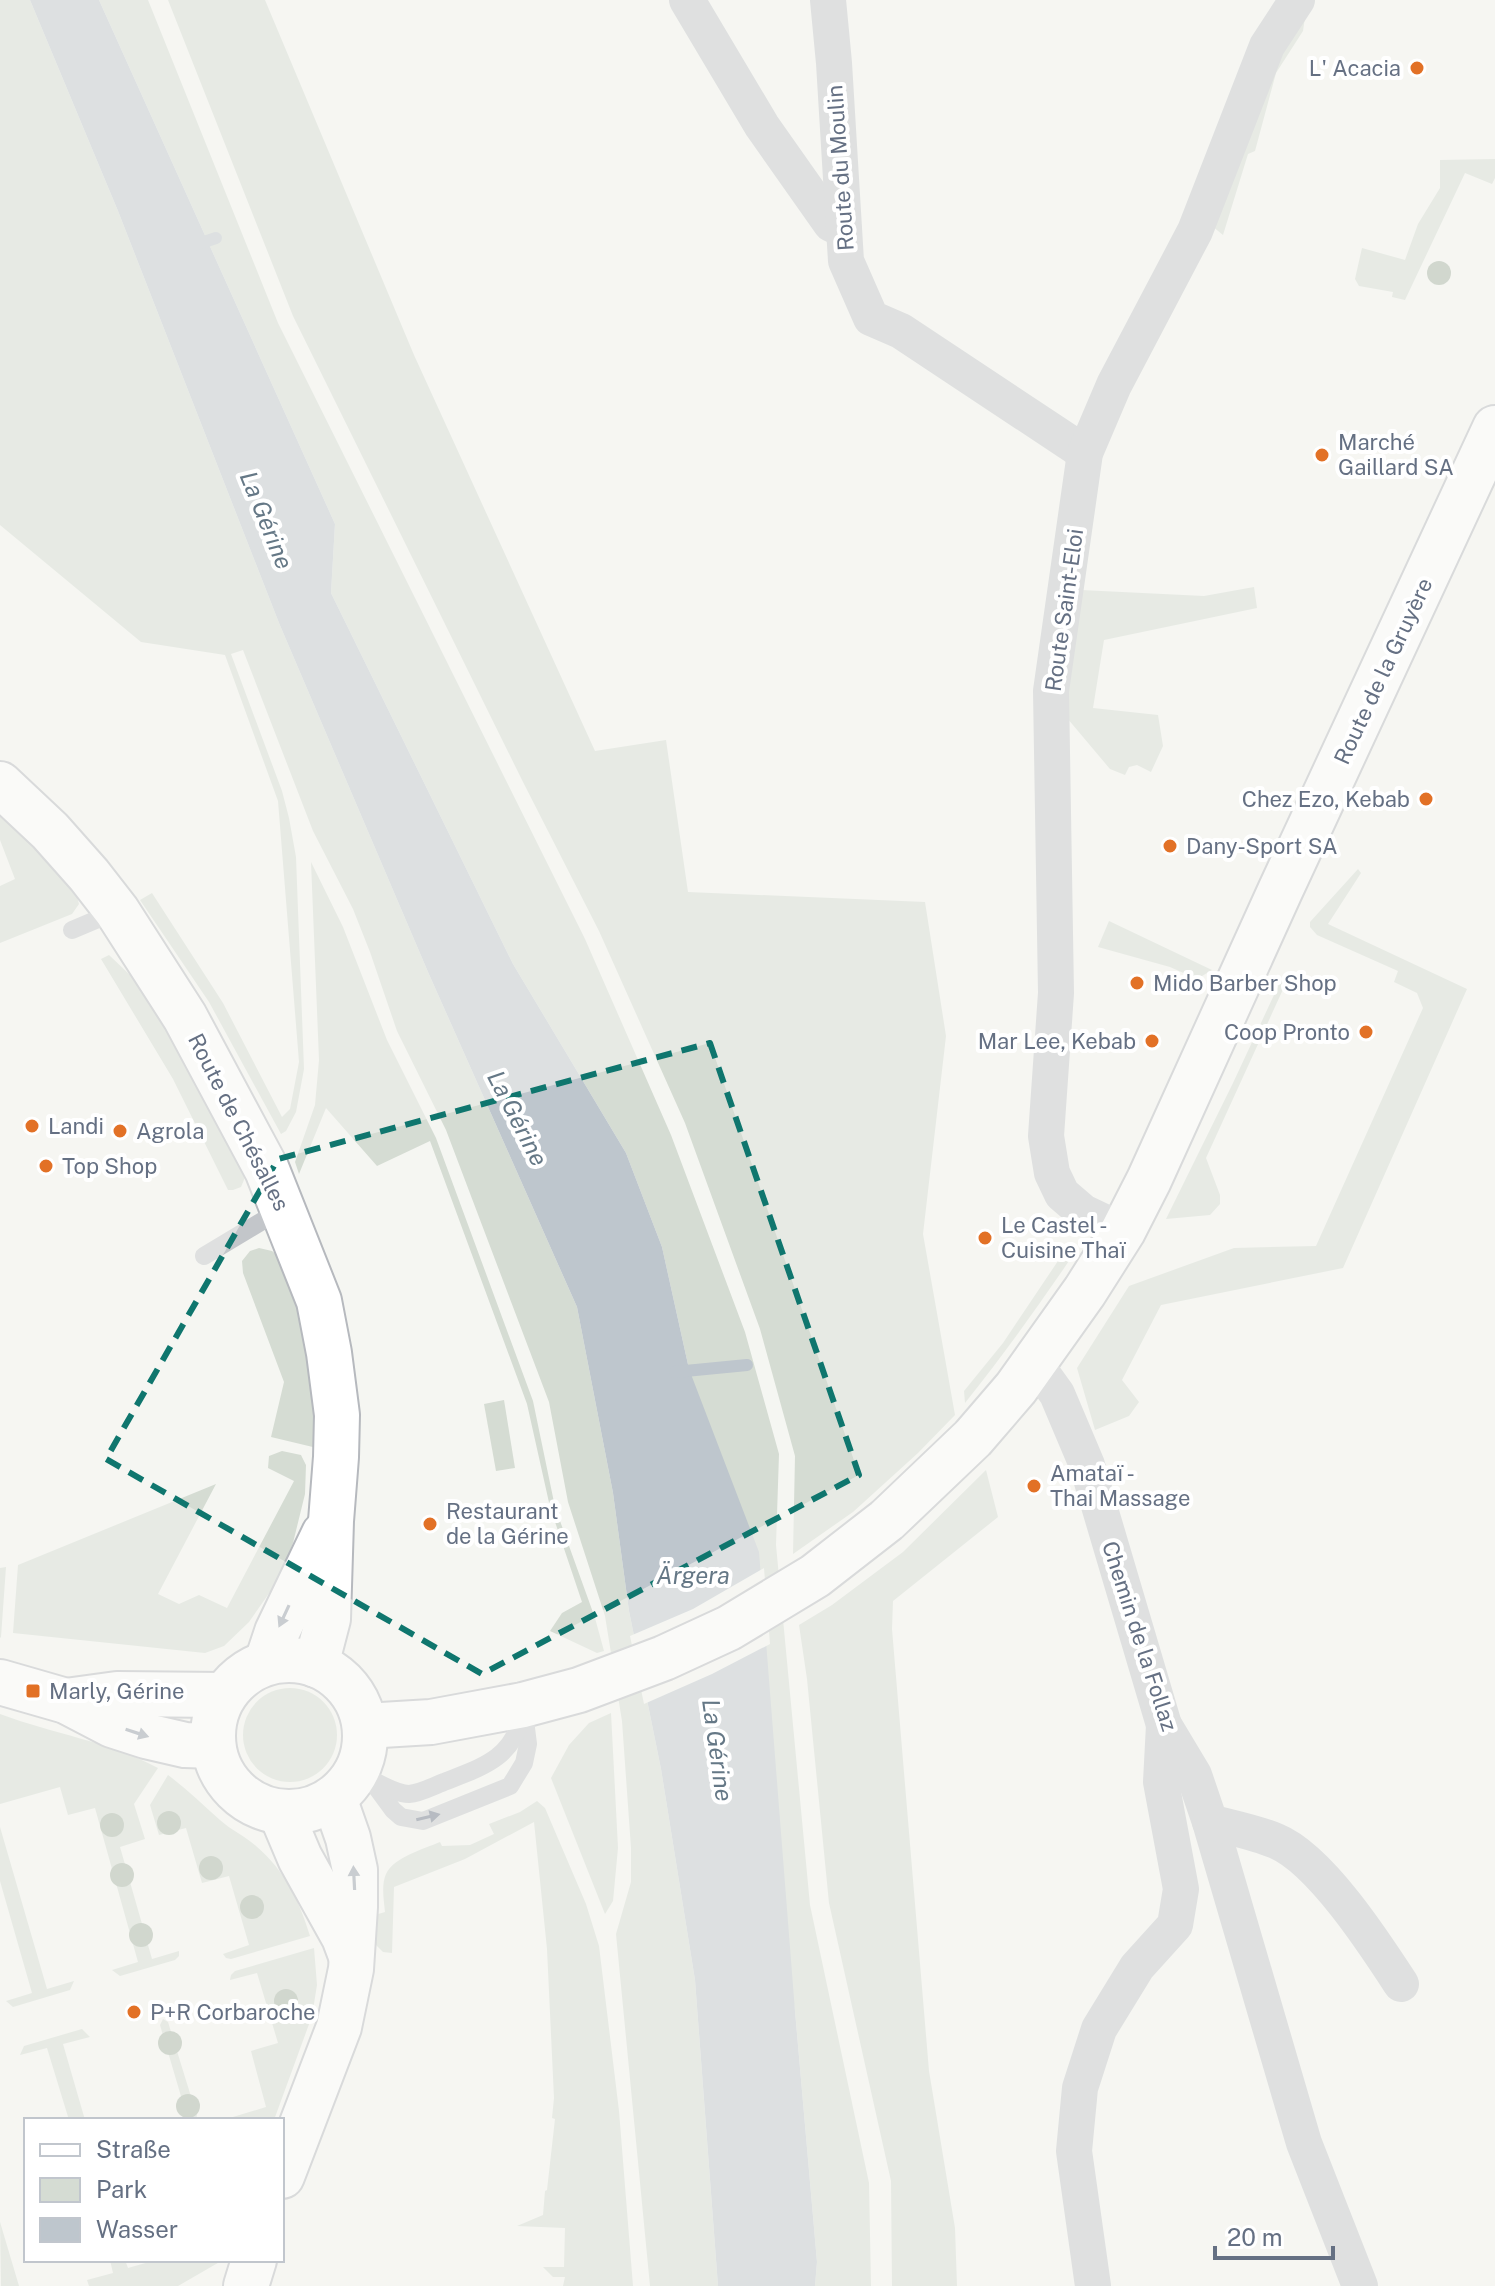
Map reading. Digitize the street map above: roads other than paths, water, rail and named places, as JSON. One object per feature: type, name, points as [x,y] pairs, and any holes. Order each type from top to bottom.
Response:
[{"type":"main road","name":"Route de la Gruyère","points":[[281,1813],[300,1813],[320,1807],[357,1768],[431,1722],[523,1705],[579,1690],[664,1658],[729,1628],[815,1576],[887,1520],[973,1438],[1016,1388],[1123,1231],[1156,1166],[1495,428]]},
{"type":"main road","name":"Route de Chésalles","points":[[0,784],[50,831],[89,875],[117,911],[185,1017],[267,1170],[319,1301],[337,1415],[328,1619],[316,1665]]},
{"type":"main road","name":"Route de Chésalles","points":[[267,1662],[277,1632],[331,1521]]},
{"type":"main road","points":[[284,2171],[339,2027],[348,1994],[355,1907],[355,1870],[348,1838],[357,1768],[358,1703],[345,1683],[316,1665],[279,1659],[267,1662],[248,1670],[224,1695],[217,1711],[213,1746],[226,1776],[250,1800],[281,1813],[300,1858],[344,1937],[351,1956]]},
{"type":"main road","points":[[0,1682],[66,1701],[112,1725],[146,1736],[185,1745],[213,1746]]},
{"type":"main road","points":[[66,1701],[117,1694],[224,1695]]},
{"type":"main road","points":[[246,2286],[253,2262]]},
{"type":"street","points":[[687,0],[762,126],[831,224],[844,230]]},
{"type":"street","name":"Route du Moulin","points":[[828,0],[846,261],[871,318],[901,331],[1085,453]]},
{"type":"street","name":"Route Saint-Eloi","points":[[1123,1231],[1083,1212],[1062,1194],[1052,1173],[1046,1136],[1056,993],[1051,691],[1085,453],[1114,385],[1195,231],[1267,46],[1297,0]]},
{"type":"street","name":"Chemin de la Follaz","points":[[1034,1362],[1057,1394],[1087,1465],[1164,1725],[1194,1775],[1304,2143],[1360,2286]]},
{"type":"street","points":[[1093,2286],[1074,2151],[1080,2088],[1099,2029],[1137,1967],[1175,1925],[1181,1889],[1161,1782],[1164,1725]]},
{"type":"street","points":[[1210,1822],[1277,1841],[1299,1855],[1341,1900],[1379,1949],[1401,1984]]},
{"type":"lane","points":[[72,930],[117,911]]},
{"type":"lane","points":[[204,1256],[284,1208]]},
{"type":"lane","points":[[357,1768],[401,1817],[423,1821],[510,1786],[524,1763],[528,1744],[523,1705]]},
{"type":"lane","points":[[357,1768],[405,1794],[419,1792],[489,1763],[501,1754],[518,1731],[523,1705]]},
{"type":"water","name":"Ärgera","points":[[30,0],[99,0],[335,524],[331,593],[513,964],[626,1153],[662,1247],[689,1369],[759,1552],[817,2262],[815,2286],[718,2286],[695,1980],[661,1769],[629,1611],[613,1493],[577,1307],[428,972],[279,623],[118,211]]},
{"type":"waterway","points":[[192,246],[216,238]]},
{"type":"waterway","points":[[675,1372],[747,1365]]},
{"type":"place","name":"L' Acacia","points":[[1417,68]]},
{"type":"place","name":"Marché Gaillard SA","points":[[1322,455]]},
{"type":"place","name":"Chez Ezo, Kebab","points":[[1426,799]]},
{"type":"place","name":"Dany-Sport SA","points":[[1170,846]]},
{"type":"place","name":"Mido Barber Shop","points":[[1137,983]]},
{"type":"place","name":"Coop Pronto","points":[[1366,1032]]},
{"type":"place","name":"Mar Lee, Kebab","points":[[1152,1041]]},
{"type":"place","name":"Landi","points":[[32,1126]]},
{"type":"place","name":"Agrola","points":[[120,1131]]},
{"type":"place","name":"Top Shop","points":[[46,1166]]},
{"type":"place","name":"Le Castel - Cuisine Thaï","points":[[985,1238]]},
{"type":"place","name":"Amataï - Thai Massage","points":[[1034,1486]]},
{"type":"place","name":"Restaurant de la Gérine","points":[[430,1524]]},
{"type":"place","name":"Marly, Gérine","points":[[33,1691]]},
{"type":"place","name":"P+R Corbaroche","points":[[134,2012]]},
{"type":"water label","name":"La Gérine","points":[[267,520]]},
{"type":"water label","name":"La Gérine","points":[[518,1118]]},
{"type":"water label","name":"La Gérine","points":[[718,1750]]}]
